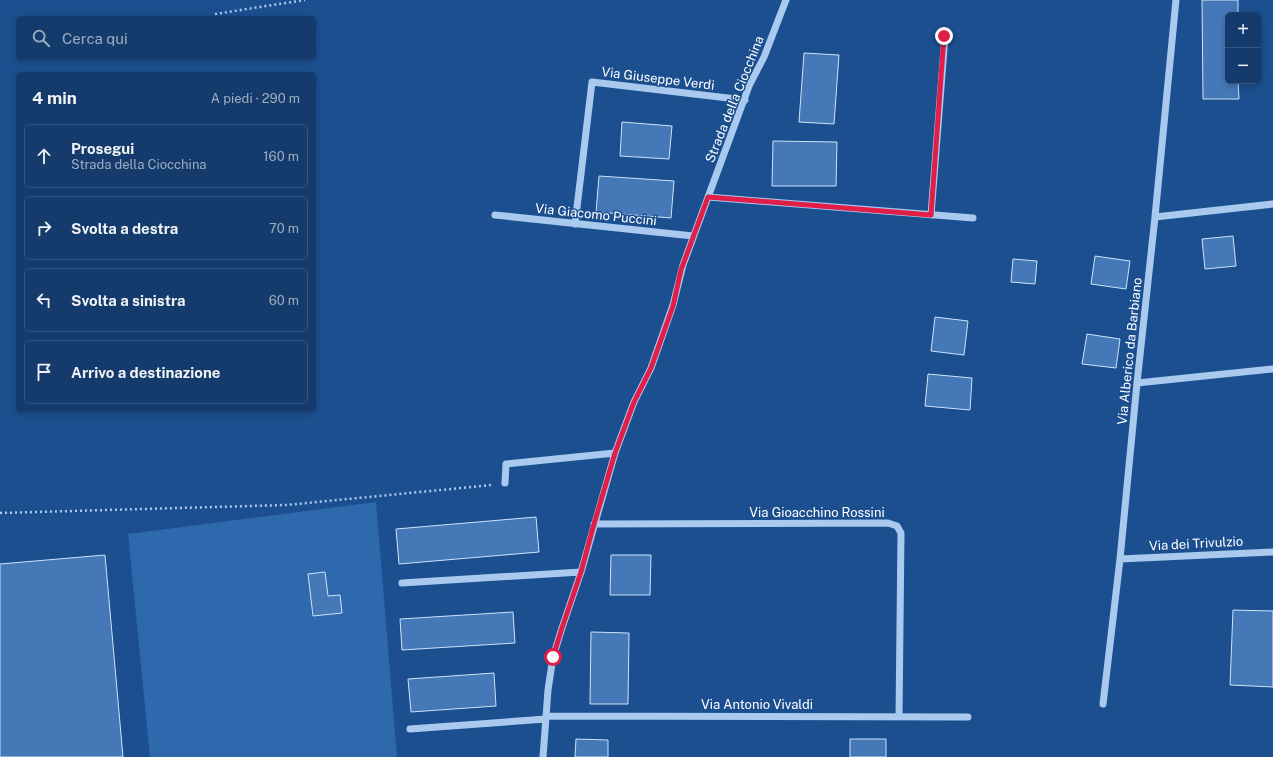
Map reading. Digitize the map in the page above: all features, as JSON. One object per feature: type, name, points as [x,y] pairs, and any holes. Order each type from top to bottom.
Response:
[{"type":"street","name":"Strada della Ciocchina","points":[[543,757],[548,690],[553,657],[581,572],[615,453],[634,402],[651,368],[671,311],[681,270],[752,79],[764,57],[786,0]]},
{"type":"street","name":"Via Alberico da Barbiano","points":[[1102,704],[1120,559],[1176,0]]},
{"type":"street","points":[[931,215],[944,36]]},
{"type":"street","name":"Via Giuseppe Verdi","points":[[575,224],[592,82],[745,100]]},
{"type":"street","points":[[708,197],[973,218]]},
{"type":"street","points":[[1155,217],[1273,204]]},
{"type":"street","name":"Via Giacomo Puccini","points":[[495,215],[693,236]]},
{"type":"street","points":[[1137,383],[1273,369]]},
{"type":"street","points":[[505,483],[506,464],[615,453]]},
{"type":"street","name":"Via Gioacchino Rossini","points":[[594,524],[888,523],[897,526],[901,533],[899,717]]},
{"type":"street","name":"Via dei Trivulzio","points":[[1120,559],[1273,552]]},
{"type":"street","points":[[402,583],[581,572]]},
{"type":"street","name":"Via Antonio Vivaldi","points":[[410,729],[546,718],[968,717]]},
{"type":"path","points":[[215,14],[305,0]]},
{"type":"path","points":[[0,513],[286,505],[505,483]]},
{"type":"shaded area","points":[[376,502],[397,757],[150,757],[128,534]]},
{"type":"building","points":[[1202,0],[1238,0],[1238,12],[1225,12],[1225,84],[1238,84],[1239,99],[1203,99]]},
{"type":"building","points":[[804,53],[839,55],[834,124],[799,122]]},
{"type":"building","points":[[622,122],[672,126],[669,159],[620,156]]},
{"type":"building","points":[[773,141],[837,142],[836,186],[772,186]]},
{"type":"building","points":[[599,176],[674,181],[671,218],[596,212]]},
{"type":"building","points":[[1233,236],[1236,266],[1205,269],[1202,239]]},
{"type":"building","points":[[1095,256],[1130,261],[1126,289],[1091,284]]},
{"type":"building","points":[[1013,259],[1037,261],[1035,284],[1011,282]]},
{"type":"building","points":[[935,317],[968,321],[964,355],[931,351]]},
{"type":"building","points":[[1087,334],[1120,339],[1116,368],[1082,364]]},
{"type":"building","points":[[928,374],[972,378],[970,410],[925,406]]},
{"type":"building","points":[[536,517],[539,552],[399,564],[396,529]]},
{"type":"building","points":[[105,555],[123,757],[0,757],[0,564]]},
{"type":"building","points":[[611,555],[651,555],[650,595],[610,595]]},
{"type":"building","points":[[325,572],[328,596],[340,595],[342,613],[313,616],[308,574]]},
{"type":"building","points":[[1233,610],[1273,611],[1273,687],[1230,685]]},
{"type":"building","points":[[513,612],[515,643],[402,650],[400,619]]},
{"type":"building","points":[[591,632],[629,633],[628,704],[590,704]]},
{"type":"building","points":[[494,673],[496,706],[411,712],[408,679]]},
{"type":"building","points":[[576,739],[608,740],[608,757],[575,757]]},
{"type":"building","points":[[850,739],[886,739],[886,757],[850,757]]},
{"type":"route","points":[[553,657],[581,572],[615,453],[634,402],[651,368],[673,306],[681,270],[708,197],[931,215],[944,36]]}]
